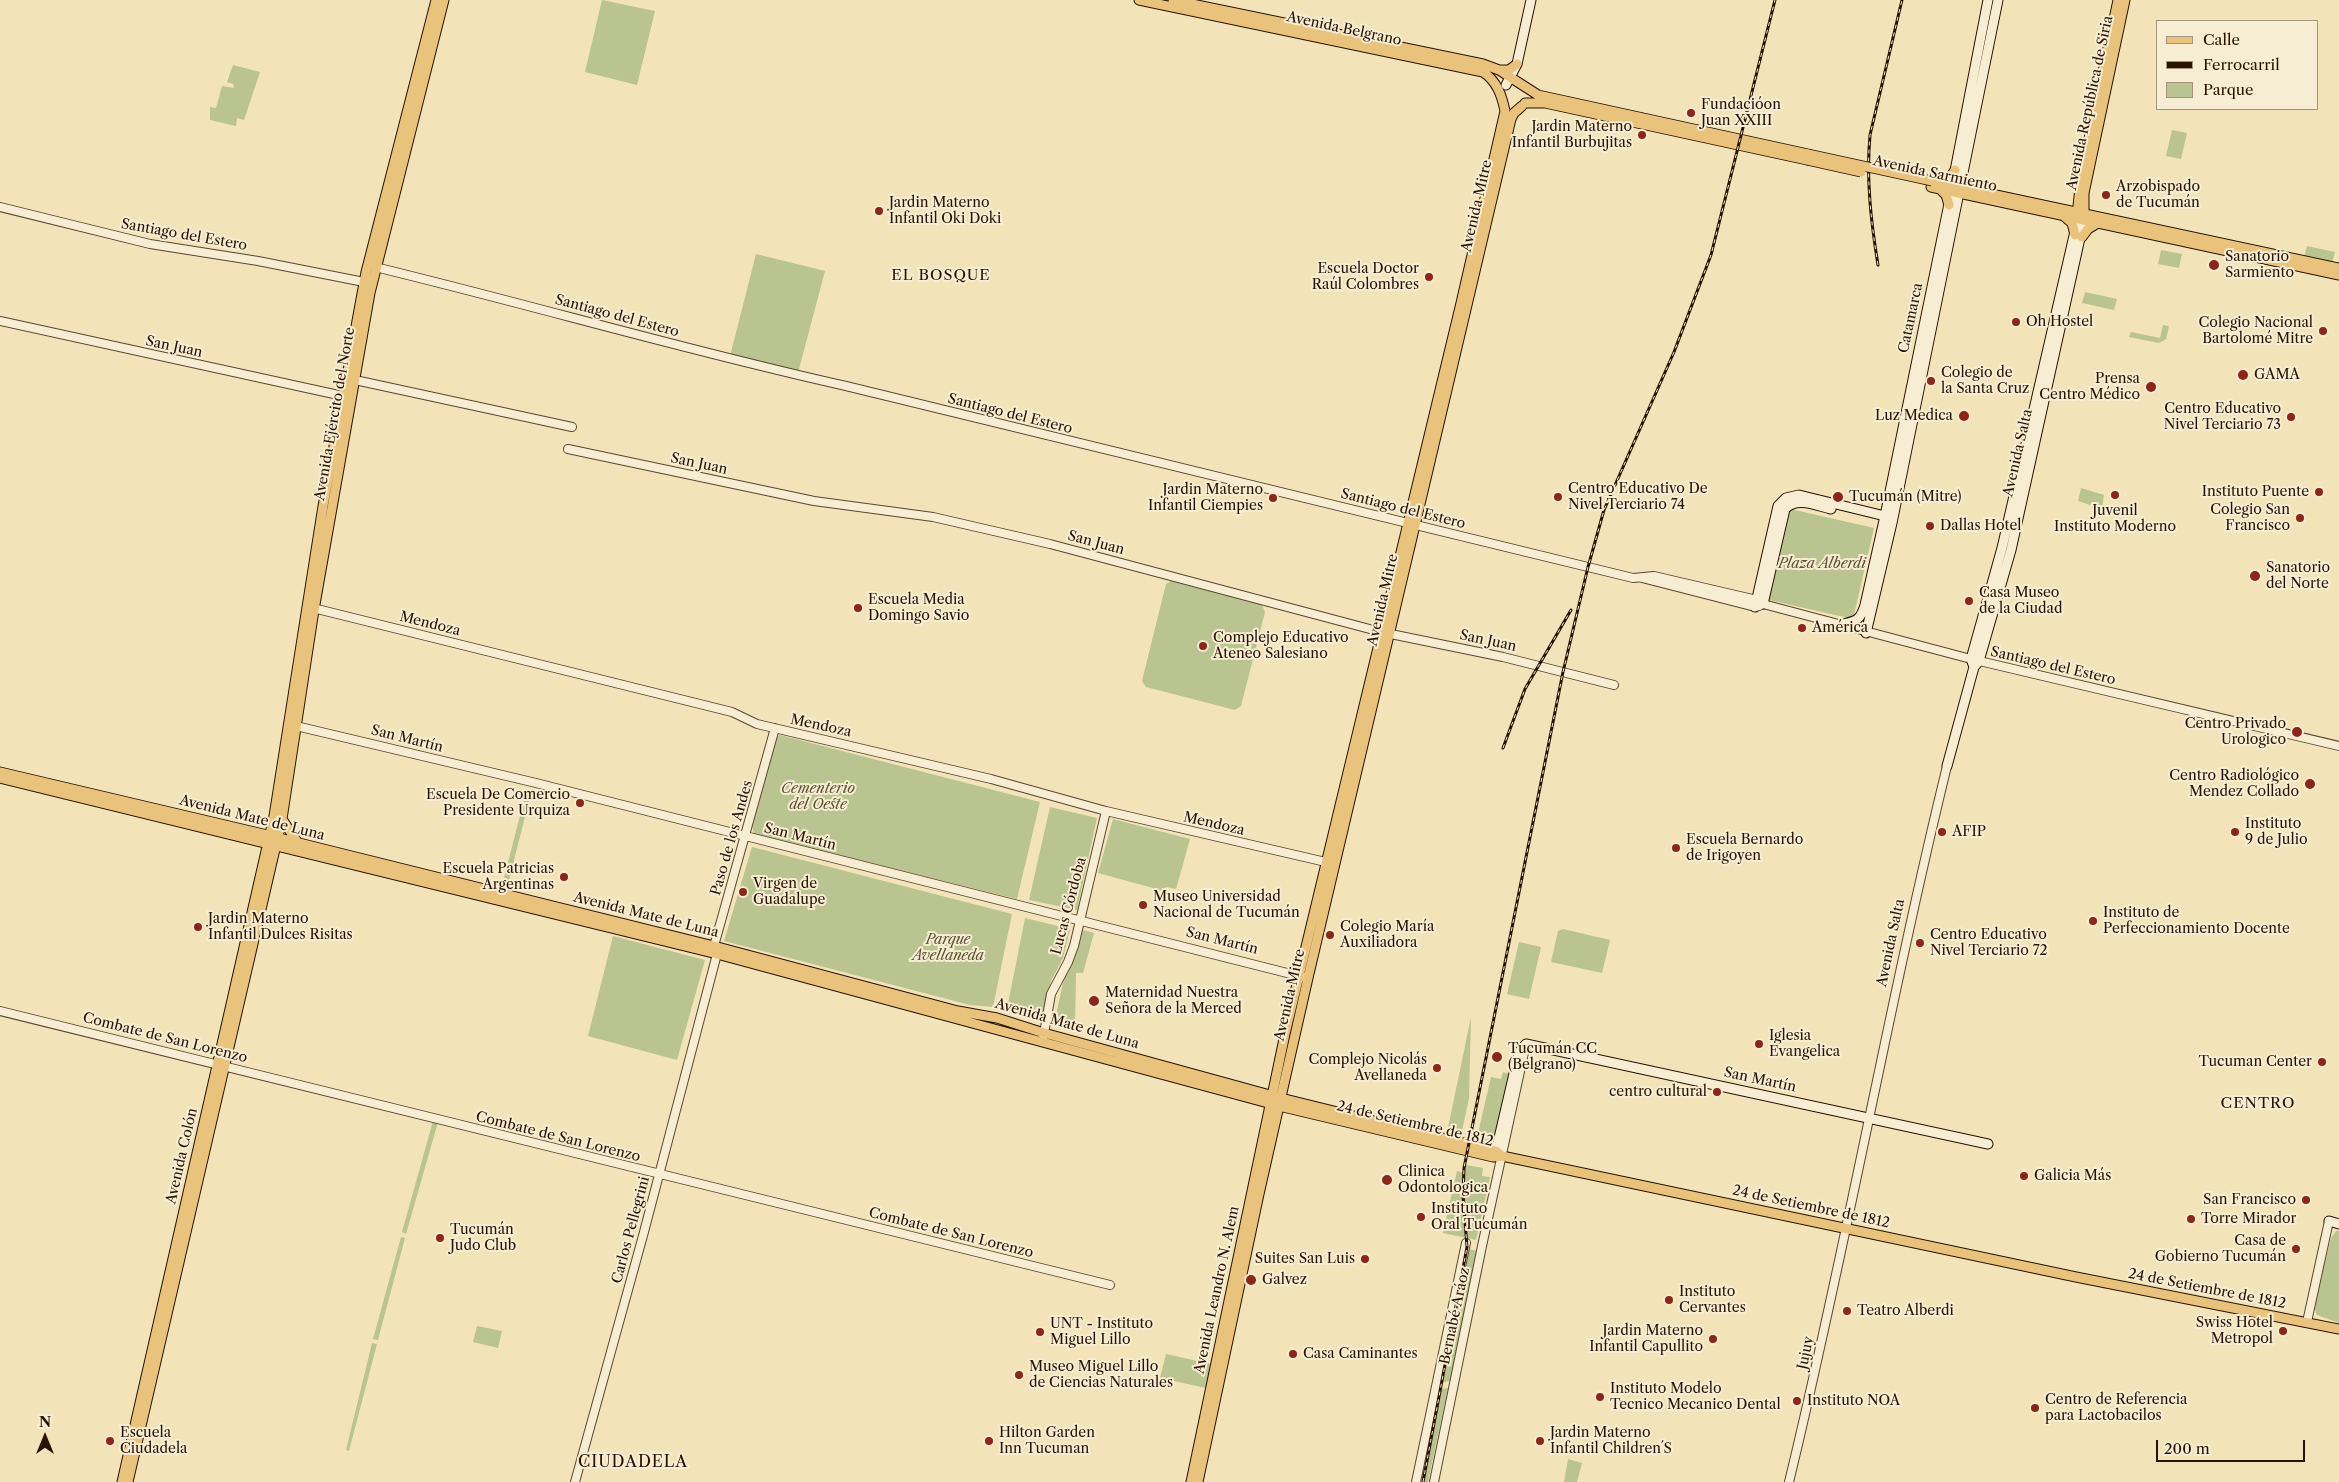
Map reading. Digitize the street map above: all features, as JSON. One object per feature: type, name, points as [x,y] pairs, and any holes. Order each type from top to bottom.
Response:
[{"type":"main road","name":"Avenida Ejército del Norte","points":[[278,818],[286,732],[307,602],[364,282],[436,0]]},
{"type":"main road","name":"Avenida Ejército del Norte","points":[[273,841],[296,726],[314,610],[375,267],[444,0]]},
{"type":"main road","name":"Avenida Belgrano","points":[[1139,0],[1483,72],[1493,80],[1502,99]]},
{"type":"main road","name":"Avenida Belgrano","points":[[1173,0],[1407,48],[1499,70],[1511,81]]},
{"type":"main road","points":[[1511,81],[1526,88],[1528,96],[1523,104],[1514,108],[1502,99],[1517,64],[1531,0]]},
{"type":"main road","name":"Catamarca","points":[[1866,633],[1949,205],[1956,189],[1955,170],[1988,0]]},
{"type":"main road","name":"Catamarca","points":[[1838,625],[1858,619],[1861,616],[1887,520],[1956,189],[1998,0]]},
{"type":"main road","name":"Avenida República de Siria","points":[[2080,215],[2081,192],[2118,0]]},
{"type":"main road","name":"Avenida República de Siria","points":[[2081,192],[2125,0]]},
{"type":"main road","points":[[1499,70],[1509,70],[1517,64]]},
{"type":"main road","name":"Avenida Sarmiento","points":[[1526,88],[1548,97],[1807,157]]},
{"type":"main road","name":"Avenida Mitre","points":[[1411,524],[1504,117],[1502,99]]},
{"type":"main road","name":"Avenida Sarmiento","points":[[1523,104],[1545,103],[1807,157],[2080,215],[2339,275]]},
{"type":"main road","name":"Avenida Mitre","points":[[1276,1100],[1303,977],[1385,632],[1510,119],[1523,104]]},
{"type":"main road","points":[[1934,184],[1947,180],[1955,170]]},
{"type":"main road","points":[[1934,184],[1946,195],[1949,205]]},
{"type":"main road","points":[[2081,192],[2088,208],[2097,219],[2078,236],[2072,223],[2059,211],[2081,192]]},
{"type":"main road","name":"Avenida Salta","points":[[1947,766],[1975,662],[2011,550],[2078,236],[2080,215]]},
{"type":"main road","name":"Avenida Sarmiento","points":[[2097,219],[2339,268]]},
{"type":"main road","points":[[1758,604],[1788,502],[1800,502],[1887,520]]},
{"type":"main road","name":"Avenida Mate de Luna","points":[[0,772],[958,1011],[997,1018],[1043,1037],[1254,1098],[1276,1100]]},
{"type":"main road","name":"Avenida Mate de Luna","points":[[0,778],[249,835]]},
{"type":"main road","points":[[261,868],[260,848],[249,835],[265,828],[278,818],[297,847],[278,855],[271,865]]},
{"type":"main road","name":"Avenida Colón","points":[[122,1482],[221,1064],[271,865],[273,841]]},
{"type":"main road","name":"Avenida Colón","points":[[128,1482],[221,1064],[261,868],[273,841]]},
{"type":"main road","name":"Avenida Mate de Luna","points":[[1043,1037],[1249,1089],[1276,1100]]},
{"type":"main road","name":"San Martín","points":[[1499,1154],[1519,1052],[1526,1044],[1988,1144]]},
{"type":"main road","points":[[1249,1089],[1269,1088],[1281,1078],[1295,1106],[1272,1118],[1266,1107],[1254,1098]]},
{"type":"main road","name":"24 de Setiembre de 1812","points":[[1276,1100],[1493,1157],[1499,1154],[1846,1228],[2339,1329]]},
{"type":"main road","name":"Avenida Leandro N. Alem","points":[[1191,1482],[1276,1100]]},
{"type":"main road","name":"Avenida Leandro N. Alem","points":[[1198,1482],[1272,1118]]},
{"type":"main road","points":[[2329,1220],[2339,1224]]},
{"type":"street","name":"Santiago del Estero","points":[[0,207],[150,244],[249,260],[364,282]]},
{"type":"street","name":"Santiago del Estero","points":[[375,267],[486,294],[778,371],[1633,578],[1654,576],[1975,662],[2339,746]]},
{"type":"street","name":"San Juan","points":[[0,320],[343,396]]},
{"type":"street","points":[[355,380],[572,427]]},
{"type":"street","name":"San Juan","points":[[568,449],[814,501],[946,520],[1059,546],[1385,632],[1502,657],[1614,685]]},
{"type":"street","points":[[307,602],[314,610]]},
{"type":"street","name":"Mendoza","points":[[314,610],[732,712],[753,723],[991,779],[1106,812],[1331,863]]},
{"type":"street","points":[[286,732],[296,726]]},
{"type":"street","name":"San Martín","points":[[296,726],[525,781],[1303,977]]},
{"type":"street","name":"Paso de los Andes","points":[[716,950],[775,728]]},
{"type":"street","name":"Avenida Salta","points":[[1846,1228],[1918,886],[1947,766]]},
{"type":"street","name":"Lucas Córdoba","points":[[1043,1037],[1051,994],[1071,956],[1106,812]]},
{"type":"street","name":"Carlos Pellegrini","points":[[575,1482],[659,1175],[716,950]]},
{"type":"street","name":"Combate de San Lorenzo","points":[[0,1011],[221,1064],[659,1175],[1110,1285]]},
{"type":"street","name":"Bernabé Aráoz","points":[[1434,1482],[1499,1154]]},
{"type":"street","points":[[2307,1322],[2329,1220]]},
{"type":"street","name":"Jujuy","points":[[1789,1482],[1846,1228]]},
{"type":"street","name":"Bernabé Aráoz","points":[[1416,1482],[1466,1243]]},
{"type":"green space","points":[[602,0],[655,11],[637,85],[585,72]]},
{"type":"green space","points":[[233,65],[260,72],[244,120],[237,118],[236,126],[210,120],[210,107],[216,108],[222,86],[234,88],[233,84],[227,82]]},
{"type":"green space","points":[[2172,130],[2187,133],[2181,159],[2166,156]]},
{"type":"green space","points":[[2307,246],[2335,252],[2332,263],[2304,257]]},
{"type":"green space","points":[[2161,250],[2182,254],[2179,268],[2158,264]]},
{"type":"green space","points":[[756,254],[825,271],[798,373],[730,356]]},
{"type":"green space","points":[[2085,292],[2117,299],[2114,310],[2082,303]]},
{"type":"green space","points":[[2163,325],[2169,326],[2166,339],[2159,343],[2129,337],[2131,332],[2160,338]]},
{"type":"green space","points":[[2081,488],[2104,495],[2102,509],[2078,501]]},
{"type":"green space","name":"Plaza Alberdi","points":[[1790,509],[1874,528],[1853,619],[1769,600]]},
{"type":"green space","name":"Complejo Educativo Ateneo Salesiano","points":[[1171,581],[1262,605],[1265,612],[1241,706],[1235,710],[1146,687],[1142,681],[1166,584]]},
{"type":"green space","name":"Cementerio del Oeste","points":[[780,735],[1040,802],[1017,899],[754,834],[752,826],[775,739]]},
{"type":"green space","points":[[526,792],[531,793],[507,888],[502,886]]},
{"type":"green space","points":[[1050,807],[1097,818],[1077,910],[1029,900]]},
{"type":"green space","points":[[1113,819],[1190,839],[1176,889],[1166,887],[1164,891],[1098,873]]},
{"type":"green space","name":"Parque Avellaneda","points":[[752,847],[1012,914],[993,1007],[970,1005],[724,941]]},
{"type":"green space","points":[[1025,918],[1070,929],[1063,958],[1051,981],[1042,1021],[1007,1009]]},
{"type":"green space","points":[[1563,929],[1610,940],[1602,973],[1551,962],[1558,931]]},
{"type":"green space","points":[[1083,930],[1094,933],[1083,973],[1076,973],[1075,1030],[1054,1024],[1065,974],[1076,954]]},
{"type":"green space","points":[[613,936],[705,960],[677,1060],[588,1036]]},
{"type":"green space","points":[[1519,942],[1541,947],[1529,999],[1507,994]]},
{"type":"green space","points":[[1471,1017],[1469,1098],[1462,1131],[1448,1128]]},
{"type":"green space","points":[[1503,1072],[1509,1074],[1493,1145],[1476,1142],[1491,1077],[1501,1079]]},
{"type":"green space","points":[[433,1121],[438,1122],[406,1234],[402,1232]]},
{"type":"green space","points":[[1466,1165],[1483,1168],[1482,1176],[1490,1177],[1476,1240],[1443,1233],[1457,1171],[1464,1173]]},
{"type":"green space","points":[[2336,1231],[2339,1231],[2339,1323],[2317,1315],[2314,1307],[2331,1238]]},
{"type":"green space","points":[[401,1237],[405,1238],[378,1340],[373,1339]]},
{"type":"green space","points":[[1468,1249],[1478,1251],[1451,1381],[1443,1382]]},
{"type":"green space","points":[[477,1326],[502,1331],[498,1348],[473,1342]]},
{"type":"green space","points":[[372,1343],[377,1344],[349,1451],[346,1450]]},
{"type":"green space","points":[[1166,1354],[1211,1364],[1206,1388],[1160,1378]]},
{"type":"green space","points":[[1448,1388],[1428,1482],[1419,1482],[1439,1389]]},
{"type":"green space","points":[[1568,1459],[1582,1463],[1577,1482],[1564,1482]]},
{"type":"railway","points":[[1423,1482],[1467,1247],[1463,1195],[1464,1168],[1563,672],[1588,567],[1604,510],[1674,352],[1711,255],[1775,0]]},
{"type":"railway","points":[[1878,265],[1870,200],[1870,135],[1902,0]]},
{"type":"railway","points":[[1503,748],[1525,689],[1571,610]]},
{"type":"place","name":"Fundacióon Juan XXIII","points":[[1691,113]]},
{"type":"place","name":"Jardin Materno Infantil Burbujitas","points":[[1642,135]]},
{"type":"place","name":"Arzobispado de Tucumán","points":[[2106,195]]},
{"type":"place","name":"Jardin Materno Infantil Oki Doki","points":[[879,211]]},
{"type":"place","name":"Sanatorio Sarmiento","points":[[2214,265]]},
{"type":"place","name":"Escuela Doctor Raúl Colombres","points":[[1429,277]]},
{"type":"place","name":"Oh Hostel","points":[[2016,322]]},
{"type":"place","name":"Colegio Nacional Bartolomé Mitre","points":[[2323,331]]},
{"type":"place","name":"GAMA","points":[[2243,375]]},
{"type":"place","name":"Colegio de la Santa Cruz","points":[[1931,381]]},
{"type":"place","name":"Prensa Centro Médico","points":[[2151,387]]},
{"type":"place","name":"Luz Medica","points":[[1964,416]]},
{"type":"place","name":"Centro Educativo Nivel Terciario 73","points":[[2291,417]]},
{"type":"place","name":"Instituto Puente","points":[[2319,492]]},
{"type":"place","name":"Juvenil Instituto Moderno","points":[[2115,495]]},
{"type":"place","name":"Centro Educativo De Nivel Terciario 74","points":[[1558,497]]},
{"type":"place","name":"Tucumán (Mitre)","points":[[1838,497]]},
{"type":"place","name":"Jardin Materno Infantil Ciempies","points":[[1273,498]]},
{"type":"place","name":"Colegio San Francisco","points":[[2300,518]]},
{"type":"place","name":"Dallas Hotel","points":[[1930,526]]},
{"type":"place","name":"Sanatorio del Norte","points":[[2255,576]]},
{"type":"place","name":"Casa Museo de la Ciudad","points":[[1969,601]]},
{"type":"place","name":"Escuela Media Domingo Savio","points":[[858,608]]},
{"type":"place","name":"América","points":[[1802,628]]},
{"type":"place","name":"Complejo Educativo Ateneo Salesiano","points":[[1203,646]]},
{"type":"place","name":"Centro Privado Urologico","points":[[2297,732]]},
{"type":"place","name":"Centro Radiológico Mendez Collado","points":[[2310,784]]},
{"type":"place","name":"Escuela De Comercio Presidente Urquiza","points":[[580,803]]},
{"type":"place","name":"AFIP","points":[[1942,832]]},
{"type":"place","name":"Instituto 9 de Julio","points":[[2235,832]]},
{"type":"place","name":"Escuela Bernardo de Irigoyen","points":[[1676,848]]},
{"type":"place","name":"Escuela Patricias Argentinas","points":[[564,877]]},
{"type":"place","name":"Virgen de Guadalupe","points":[[743,892]]},
{"type":"place","name":"Museo Universidad Nacional de Tucumán","points":[[1143,905]]},
{"type":"place","name":"Instituto de Perfeccionamiento Docente","points":[[2093,921]]},
{"type":"place","name":"Jardin Materno Infantil Dulces Risitas","points":[[198,927]]},
{"type":"place","name":"Colegio María Auxiliadora","points":[[1330,935]]},
{"type":"place","name":"Centro Educativo Nivel Terciario 72","points":[[1920,943]]},
{"type":"place","name":"Maternidad Nuestra Señora de la Merced","points":[[1094,1001]]},
{"type":"place","name":"Iglesia Evangelica","points":[[1759,1044]]},
{"type":"place","name":"Tucumán CC (Belgrano)","points":[[1497,1057]]},
{"type":"place","name":"Tucuman Center","points":[[2322,1062]]},
{"type":"place","name":"Complejo Nicolás Avellaneda","points":[[1437,1068]]},
{"type":"place","name":"centro cultural","points":[[1717,1092]]},
{"type":"place","name":"Galicia Más","points":[[2024,1176]]},
{"type":"place","name":"Clinica Odontologica","points":[[1387,1180]]},
{"type":"place","name":"San Francisco","points":[[2306,1200]]},
{"type":"place","name":"Instituto Oral Tucumán","points":[[1421,1217]]},
{"type":"place","name":"Torre Mirador","points":[[2191,1219]]},
{"type":"place","name":"Tucumán Judo Club","points":[[440,1238]]},
{"type":"place","name":"Casa de Gobierno Tucumán","points":[[2296,1249]]},
{"type":"place","name":"Suites San Luis","points":[[1365,1259]]},
{"type":"place","name":"Galvez","points":[[1251,1280]]},
{"type":"place","name":"Instituto Cervantes","points":[[1669,1300]]},
{"type":"place","name":"Teatro Alberdi","points":[[1847,1311]]},
{"type":"place","name":"Swiss Hotel Metropol","points":[[2283,1331]]},
{"type":"place","name":"UNT - Instituto Miguel Lillo","points":[[1040,1332]]},
{"type":"place","name":"Jardin Materno Infantil Capullito","points":[[1713,1339]]},
{"type":"place","name":"Casa Caminantes","points":[[1293,1354]]},
{"type":"place","name":"Museo Miguel Lillo de Ciencias Naturales","points":[[1019,1375]]},
{"type":"place","name":"Instituto Modelo Tecnico Mecanico Dental","points":[[1600,1397]]},
{"type":"place","name":"Instituto NOA","points":[[1797,1401]]},
{"type":"place","name":"Centro de Referencia para Lactobacilos","points":[[2035,1408]]},
{"type":"place","name":"Escuela Ciudadela","points":[[110,1441]]},
{"type":"place","name":"Hilton Garden Inn Tucuman","points":[[989,1441]]},
{"type":"place","name":"Jardin Materno Infantil Children´S","points":[[1540,1441]]},
{"type":"district","name":"EL BOSQUE","points":[[941,276]]},
{"type":"district","name":"CENTRO","points":[[2258,1104]]},
{"type":"district","name":"CIUDADELA","points":[[633,1462]]}]
